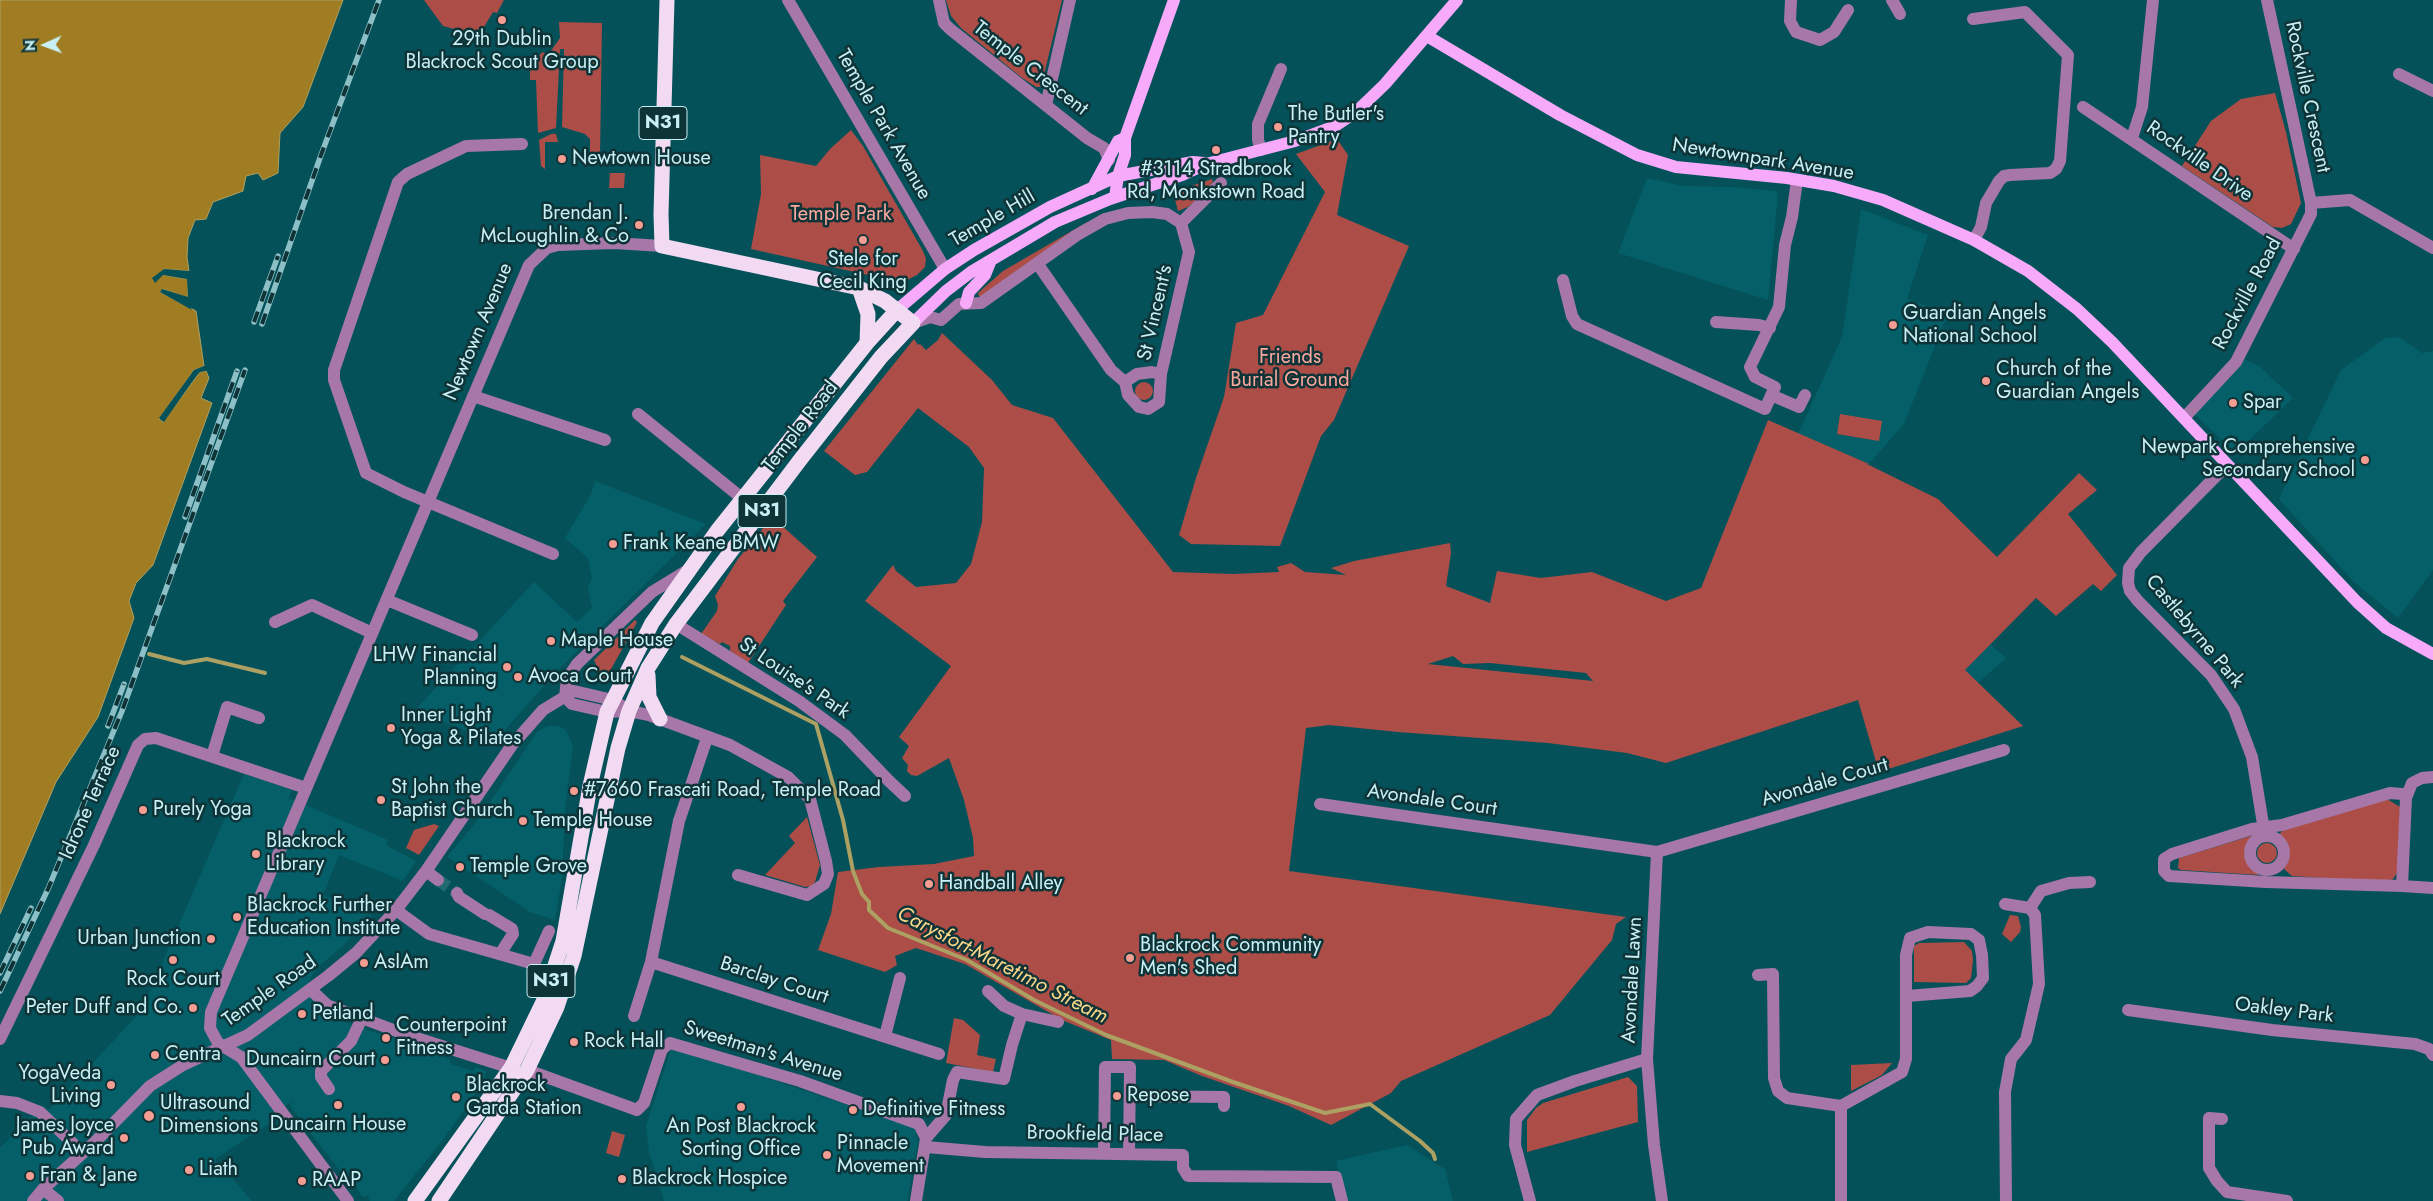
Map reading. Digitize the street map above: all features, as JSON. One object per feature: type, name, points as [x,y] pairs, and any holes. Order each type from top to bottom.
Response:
[{"type":"highway","name":"N31","points":[[662,246],[661,214],[667,0]]},
{"type":"highway","name":"Newtown Avenue","points":[[662,246],[859,288],[877,296],[913,323]]},
{"type":"highway","points":[[859,288],[868,314],[867,343]]},
{"type":"highway","name":"Temple Road","points":[[610,706],[652,622],[691,568],[743,499],[867,343],[897,310]]},
{"type":"highway","name":"Temple Road","points":[[630,711],[648,668],[676,624],[800,460],[882,357],[913,323]]},
{"type":"highway","points":[[648,668],[649,698],[660,719]]},
{"type":"highway","name":"N31","points":[[415,1201],[511,1068],[543,1002],[559,955],[568,916],[590,786],[610,706]]},
{"type":"highway","name":"N31","points":[[439,1201],[526,1070],[556,1007],[574,956],[608,790],[630,711]]},
{"type":"main road","points":[[1112,198],[1124,156],[1125,138],[1174,0]]},
{"type":"main road","points":[[1206,164],[1319,133],[1356,112],[1404,64],[1457,0]]},
{"type":"main road","name":"Newtownpark Avenue","points":[[1427,36],[1560,115],[1637,155],[1676,167],[1797,180],[1834,186],[1883,200],[1974,240],[2028,271],[2077,309],[2184,418],[2226,466],[2369,613],[2386,628],[2433,654]]},
{"type":"main road","points":[[1092,189],[1118,141],[1125,138]]},
{"type":"main road","name":"Temple Hill","points":[[897,310],[945,269],[974,250],[1050,207],[1118,176],[1193,162],[1206,164]]},
{"type":"main road","name":"Temple Hill","points":[[913,323],[946,291],[971,272],[1056,222],[1112,198],[1182,175],[1206,164]]},
{"type":"main road","points":[[966,303],[969,292],[985,275],[991,260]]},
{"type":"street","name":"Temple Park Avenue","points":[[788,0],[867,132],[945,269]]},
{"type":"street","name":"Temple Crescent","points":[[939,0],[944,22],[950,29],[1087,138],[1104,148],[1109,160]]},
{"type":"street","points":[[1046,105],[1070,0]]},
{"type":"street","points":[[1791,0],[1790,21],[1796,32],[1820,40],[1834,32],[1848,10]]},
{"type":"street","points":[[1892,0],[1900,14]]},
{"type":"street","points":[[2132,138],[2142,107],[2153,0]]},
{"type":"street","name":"Rockville Crescent","points":[[2267,0],[2311,203]]},
{"type":"street","points":[[1973,19],[2025,6],[2068,55],[2060,161],[2056,169],[2050,173],[2004,176],[1986,202],[1981,226],[1974,240]]},
{"type":"street","points":[[1261,150],[1258,140],[1258,124],[1281,69]]},
{"type":"street","points":[[2399,74],[2433,91]]},
{"type":"street","name":"Rockville Drive","points":[[2083,107],[2294,248]]},
{"type":"street","points":[[522,144],[466,146],[407,174],[398,182],[334,370],[336,390],[366,473],[372,478],[553,554]]},
{"type":"street","points":[[1562,280],[1572,316],[1577,324],[1765,409],[1775,387],[1753,375],[1750,367],[1779,307],[1784,246],[1792,217],[1797,180]]},
{"type":"street","points":[[913,323],[930,317],[942,320],[958,304],[976,305],[981,303],[1092,225],[1118,215],[1152,212],[1167,214],[1181,223],[1221,183]]},
{"type":"street","points":[[2311,203],[2350,200],[2433,248]]},
{"type":"street","name":"Rockville Road","points":[[2184,418],[2236,362],[2311,214],[2311,203]]},
{"type":"street","name":"St Vincent's","points":[[1037,263],[1111,370],[1125,382],[1137,374],[1152,372],[1161,374],[1189,252],[1181,223]]},
{"type":"street","name":"Newtown Avenue","points":[[348,1201],[241,1057],[226,1046],[218,1043],[213,1035],[209,1019],[210,1012],[529,265],[547,248],[558,245],[662,246]]},
{"type":"street","points":[[1716,322],[1759,325],[1770,328]]},
{"type":"street","points":[[1125,382],[1128,394],[1139,407],[1148,408],[1159,402],[1161,374]]},
{"type":"street","points":[[1771,395],[1799,408],[1805,396]]},
{"type":"street","points":[[473,396],[605,440]]},
{"type":"street","points":[[638,414],[743,499]]},
{"type":"street","name":"Castlebyrne Park","points":[[2226,466],[2142,552],[2129,568],[2128,583],[2138,601],[2211,675],[2234,709],[2252,757],[2264,831]]},
{"type":"street","name":"Temple Road","points":[[33,1201],[43,1189],[83,1154],[150,1086],[184,1065],[248,1035],[311,990],[356,953],[396,910],[426,872],[516,740],[543,710],[565,697],[566,682],[570,672],[621,619],[652,592],[691,568]]},
{"type":"street","points":[[387,600],[472,635]]},
{"type":"street","points":[[275,622],[312,605],[372,633]]},
{"type":"street","name":"St Louise's Park","points":[[676,624],[799,701],[838,729],[905,796]]},
{"type":"street","points":[[565,697],[572,704],[610,706],[660,719],[730,746],[788,777],[810,799],[826,861],[828,874],[824,884],[806,895],[738,875]]},
{"type":"street","points":[[212,756],[226,707],[259,718]]},
{"type":"street","name":"Idrone Terrace","points":[[0,1038],[94,845],[138,745],[145,739],[156,738],[306,788]]},
{"type":"street","points":[[634,1016],[651,962],[679,821],[707,738]]},
{"type":"street","name":"Avondale Court","points":[[1320,804],[1657,852],[2004,750]]},
{"type":"street","points":[[2402,886],[2406,798],[2412,783],[2422,778],[2433,777]]},
{"type":"street","points":[[2406,798],[2402,794],[2390,793],[2264,831],[2172,854],[2164,859],[2164,871],[2169,876],[2433,888]]},
{"type":"street","points":[[2264,831],[2283,846],[2284,857],[2274,870],[2262,870],[2252,863],[2250,858],[2251,846],[2264,831]]},
{"type":"street","name":"Avondale Lawn","points":[[1657,852],[1656,904],[1647,1059],[1654,1145],[1662,1201]]},
{"type":"street","points":[[2274,870],[2278,882]]},
{"type":"street","points":[[426,872],[438,880]]},
{"type":"street","points":[[2030,908],[2041,891],[2069,883],[2090,882]]},
{"type":"street","points":[[457,893],[487,915],[512,929],[513,934],[500,954]]},
{"type":"street","points":[[2006,904],[2030,908],[2035,915],[2039,984],[2026,1040],[2011,1059],[2006,1092],[2006,1201]]},
{"type":"street","points":[[396,910],[429,934],[534,964],[549,931]]},
{"type":"street","points":[[1758,975],[1773,974],[1774,1078],[1778,1091],[1787,1098],[1840,1112],[1902,1072],[1906,1059],[1906,955],[1910,938],[1928,932],[1971,934],[1979,940],[1982,955],[1982,978],[1978,986],[1970,991],[1907,996]]},
{"type":"street","name":"Barclay Court","points":[[651,962],[939,1054]]},
{"type":"street","points":[[885,1036],[900,978]]},
{"type":"street","points":[[311,990],[327,1005],[511,1068]]},
{"type":"street","points":[[988,991],[1004,1006],[1022,1014],[1058,1022]]},
{"type":"street","name":"Oakley Park","points":[[2128,1010],[2272,1030],[2415,1044],[2428,1050],[2433,1055]]},
{"type":"street","points":[[916,1201],[926,1142],[946,1115],[953,1080],[957,1072],[1004,1079],[1022,1014]]},
{"type":"street","points":[[329,1089],[321,1077],[321,1071],[351,1041],[362,1018]]},
{"type":"street","name":"Sweetman's Avenue","points":[[526,1070],[638,1110],[644,1103],[662,1049],[670,1042],[738,1062],[902,1116],[918,1124],[926,1142]]},
{"type":"street","name":"Avondale Lawn","points":[[1530,1201],[1515,1145],[1516,1119],[1537,1095],[1647,1059]]},
{"type":"street","points":[[1104,1153],[1105,1067],[1130,1067],[1129,1154]]},
{"type":"street","points":[[1130,1096],[1224,1097],[1224,1106]]},
{"type":"street","points":[[0,1101],[17,1103],[40,1112],[83,1154]]},
{"type":"street","points":[[1840,1112],[1841,1201]]},
{"type":"street","points":[[2222,1119],[2209,1118],[2209,1168],[2217,1181],[2228,1192],[2288,1201]]},
{"type":"street","name":"Brookfield Place","points":[[926,1142],[984,1152],[1183,1155],[1183,1168],[1188,1176],[1336,1177],[1342,1201]]},
{"type":"street","points":[[43,1189],[58,1201]]},
{"type":"shaded area","points":[[0,0],[343,0],[303,107],[280,133],[278,173],[263,180],[258,173],[246,176],[243,191],[213,202],[206,219],[195,220],[188,238],[187,257],[189,271],[164,269],[163,275],[188,279],[188,298],[163,289],[160,292],[196,311],[204,366],[194,370],[159,419],[163,422],[200,372],[206,371],[209,378],[201,398],[212,403],[153,565],[136,583],[129,601],[134,618],[98,717],[56,782],[0,914]]},
{"type":"shaded area","points":[[1647,178],[1683,186],[1733,187],[1775,191],[1778,194],[1768,300],[1618,253]]},
{"type":"shaded area","name":"Guardian Angels National School","points":[[1861,209],[1928,235],[1907,299],[1948,313],[1904,424],[1869,464],[1798,434],[1842,337]]},
{"type":"shaded area","name":"Newpark Comprehensive Secondary School","points":[[2399,337],[2422,353],[2433,351],[2433,570],[2398,618],[2354,582],[2279,499],[2341,370],[2385,338]]},
{"type":"shaded area","points":[[2244,359],[2259,366],[2293,398],[2236,453],[2196,416],[2195,411]]},
{"type":"shaded area","points":[[595,481],[706,524],[560,668],[495,741],[448,724],[417,708],[534,582],[577,622],[592,608],[588,588],[592,578],[588,558],[565,538],[591,494]]},
{"type":"shaded area","points":[[1990,644],[2006,658],[1978,683],[1964,670]]},
{"type":"shaded area","points":[[547,726],[557,726],[565,729],[573,745],[565,810],[562,878],[555,920],[530,912],[447,857],[480,817],[537,732]]},
{"type":"shaded area","points":[[244,774],[292,790],[289,798],[388,840],[386,845],[416,861],[403,881],[339,855],[323,895],[372,915],[342,947],[315,969],[305,991],[329,1016],[449,1059],[451,1064],[473,1071],[476,1067],[486,1071],[484,1081],[446,1136],[394,1201],[370,1201],[367,1195],[363,1197],[353,1182],[344,1176],[298,1117],[290,1105],[294,1101],[280,1109],[272,1122],[215,1159],[252,1201],[0,1201],[0,1148],[30,1117],[42,1110],[50,1109],[142,1010]]},
{"type":"shaded area","points":[[672,1046],[915,1128],[918,1143],[907,1201],[664,1201],[649,1152],[646,1126]]},
{"type":"shaded area","points":[[1407,1145],[1445,1169],[1453,1201],[1347,1201],[1336,1161]]},
{"type":"green space","points":[[424,0],[504,0],[497,13],[493,12],[484,27],[477,32],[469,33],[443,26]]},
{"type":"green space","points":[[946,0],[1062,0],[1041,87],[1036,87],[1021,77],[961,28],[951,16]]},
{"type":"green space","points":[[559,22],[602,23],[600,155],[593,155],[590,152],[590,139],[585,134],[562,127],[564,49],[560,49],[556,128],[538,133],[536,80],[530,80],[530,65],[536,61],[542,52],[548,55],[560,38]]},
{"type":"green space","points":[[2275,93],[2286,132],[2301,203],[2291,224],[2282,228],[2273,227],[2182,166],[2211,121],[2241,99]]},
{"type":"green space","name":"Temple Park","points":[[851,130],[863,146],[923,251],[926,259],[925,267],[917,275],[909,279],[891,280],[751,249],[761,194],[760,155],[816,166],[830,149]]},
{"type":"green space","points":[[551,134],[556,134],[558,142],[545,142],[545,169],[541,166],[539,140]]},
{"type":"green space","name":"Friends Burial Ground","points":[[1337,139],[1348,155],[1337,215],[1409,246],[1334,420],[1321,436],[1280,546],[1191,544],[1179,535],[1196,478],[1224,397],[1236,323],[1263,315],[1325,192],[1296,154]]},
{"type":"green space","points":[[610,173],[625,173],[624,188],[609,188]]},
{"type":"green space","points":[[1212,179],[1213,182],[1196,200],[1188,207],[1178,211],[1173,192]]},
{"type":"green space","points":[[1089,221],[982,297],[979,296],[978,293],[1003,271]]},
{"type":"green space","points":[[942,333],[992,380],[1012,405],[1053,418],[1173,572],[1233,574],[1279,572],[1277,567],[1291,563],[1305,572],[1346,575],[1331,568],[1354,561],[1450,543],[1451,553],[1446,586],[1490,603],[1497,571],[1541,578],[1592,572],[1666,601],[1701,588],[1768,420],[1869,464],[1867,464],[1938,499],[1997,557],[2079,473],[2097,490],[2068,514],[2117,575],[2101,591],[2093,584],[2056,616],[2036,598],[1965,670],[2023,726],[1879,772],[1858,700],[1666,763],[1627,753],[1548,743],[1329,725],[1306,728],[1289,871],[1626,917],[1616,924],[1612,940],[1550,1015],[1401,1081],[1391,1093],[1331,1125],[1289,1106],[1202,1076],[1164,1060],[1112,1059],[1111,1040],[1062,1020],[965,964],[916,948],[895,956],[897,965],[885,972],[818,950],[831,914],[838,872],[879,867],[934,864],[974,856],[973,838],[964,800],[949,758],[917,776],[911,775],[907,771],[908,765],[902,758],[909,746],[899,737],[951,666],[865,601],[893,565],[896,571],[916,587],[956,583],[971,564],[982,522],[984,468],[969,447],[918,408],[867,472],[855,475],[824,451],[914,339],[918,345],[920,344],[926,350],[938,340]],"holes":[[[1453,656],[1463,664],[1490,663],[1586,673],[1593,681],[1428,664]]]},
{"type":"green space","points":[[1144,382],[1150,385],[1153,391],[1150,397],[1144,400],[1138,397],[1135,391],[1138,385]]},
{"type":"green space","points":[[1840,414],[1882,421],[1879,441],[1837,434]]},
{"type":"green space","points":[[772,517],[817,557],[783,601],[786,605],[748,663],[730,651],[730,646],[722,642],[720,644],[701,634],[717,611],[718,605],[715,596],[738,559]]},
{"type":"green space","points":[[635,620],[637,622],[606,678],[602,678],[594,660]]},
{"type":"green space","points":[[2387,799],[2400,807],[2399,870],[2393,879],[2385,882],[2292,876],[2285,870],[2283,864],[2286,851],[2279,835],[2282,831]]},
{"type":"green space","points":[[807,817],[820,865],[815,882],[811,886],[805,887],[765,875],[795,843],[789,836]]},
{"type":"green space","points":[[434,824],[439,826],[419,855],[406,848],[414,830]]},
{"type":"green space","points":[[2254,835],[2247,850],[2247,856],[2249,866],[2259,875],[2181,870],[2178,868],[2179,858]]},
{"type":"green space","points":[[2267,843],[2274,846],[2277,853],[2274,860],[2267,863],[2260,860],[2257,853],[2260,846]]},
{"type":"green space","points":[[2010,915],[2018,916],[2021,927],[2020,932],[2011,942],[2002,934]]},
{"type":"green space","points":[[1964,942],[1972,951],[1973,960],[1971,978],[1966,983],[1914,982],[1914,946],[1919,943]]},
{"type":"green space","points":[[954,1018],[963,1020],[980,1035],[977,1055],[996,1059],[993,1072],[946,1063]]},
{"type":"green space","points":[[1892,1063],[1882,1075],[1851,1091],[1851,1065]]},
{"type":"green space","points":[[1628,1077],[1637,1086],[1638,1122],[1527,1152],[1527,1120],[1536,1108],[1543,1103]]},
{"type":"green space","points":[[612,1131],[625,1135],[619,1157],[606,1153]]},
{"type":"pier","points":[[164,269],[189,271],[190,273],[164,272],[190,278],[189,300],[168,293],[189,304],[192,310],[160,292],[162,289],[188,297],[187,279],[163,275],[155,283],[152,278]]},
{"type":"pier","points":[[204,366],[205,368],[201,369],[206,371],[200,372],[196,376],[164,422],[159,418],[194,370]]},
{"type":"waterway","name":"Carysfort-Maretimo Stream","points":[[149,654],[184,663],[207,659],[265,673]]},
{"type":"waterway","name":"Carysfort-Maretimo Stream","points":[[682,657],[816,724],[843,820],[853,871],[862,894],[869,902],[869,910],[888,928],[967,960],[1034,1000],[1106,1035],[1233,1082],[1325,1113],[1370,1104],[1420,1141],[1433,1153],[1435,1159]]},
{"type":"tunnel","points":[[438,880],[457,893]]},
{"type":"railway","points":[[262,324],[321,155],[379,0]]},
{"type":"railway","points":[[254,322],[278,256]]},
{"type":"railway","points":[[0,991],[48,889],[122,711],[245,370]]},
{"type":"railway","points":[[185,517],[237,371]]},
{"type":"railway","points":[[108,726],[124,684]]},
{"type":"railway","points":[[0,973],[31,908]]},
{"type":"place","name":"29th Dublin Blackrock Scout Group","points":[[502,20]]},
{"type":"place","name":"The Butler's Pantry","points":[[1278,127]]},
{"type":"place","name":"#3114 Stradbrook Rd, Monkstown Road","points":[[1216,150]]},
{"type":"place","name":"Newtown House","points":[[562,159]]},
{"type":"place","name":"Brendan J. McLoughlin & Co","points":[[639,225]]},
{"type":"place","name":"Stele for Cecil King","points":[[863,240]]},
{"type":"place","name":"Guardian Angels National School","points":[[1893,325]]},
{"type":"place","name":"Church of the Guardian Angels","points":[[1986,381]]},
{"type":"place","name":"Spar","points":[[2233,403]]},
{"type":"place","name":"Newpark Comprehensive Secondary School","points":[[2365,460]]},
{"type":"place","name":"Frank Keane BMW","points":[[613,544]]},
{"type":"place","name":"Maple House","points":[[551,641]]},
{"type":"place","name":"LHW Financial Planning","points":[[507,667]]},
{"type":"place","name":"Avoca Court","points":[[518,677]]},
{"type":"place","name":"Inner Light Yoga & Pilates","points":[[391,728]]},
{"type":"place","name":"#7660 Frascati Road, Temple Road","points":[[574,791]]},
{"type":"place","name":"St John the Baptist Church","points":[[381,800]]},
{"type":"place","name":"Purely Yoga","points":[[143,810]]},
{"type":"place","name":"Temple House","points":[[523,821]]},
{"type":"place","name":"Blackrock Library","points":[[256,854]]},
{"type":"place","name":"Temple Grove","points":[[460,867]]},
{"type":"place","name":"Handball Alley","points":[[929,884]]},
{"type":"place","name":"Blackrock Further Education Institute","points":[[237,917]]},
{"type":"place","name":"Urban Junction","points":[[211,939]]},
{"type":"place","name":"Blackrock Community Men's Shed","points":[[1130,958]]},
{"type":"place","name":"Rock Court","points":[[173,960]]},
{"type":"place","name":"AsIAm","points":[[364,963]]},
{"type":"place","name":"Peter Duff and Co.","points":[[193,1008]]},
{"type":"place","name":"Petland","points":[[302,1014]]},
{"type":"place","name":"Counterpoint Fitness","points":[[386,1038]]},
{"type":"place","name":"Rock Hall","points":[[574,1042]]},
{"type":"place","name":"Centra","points":[[155,1055]]},
{"type":"place","name":"Duncairn Court","points":[[385,1060]]},
{"type":"place","name":"YogaVeda Living","points":[[111,1085]]},
{"type":"place","name":"Repose","points":[[1117,1096]]},
{"type":"place","name":"Blackrock Garda Station","points":[[456,1097]]},
{"type":"place","name":"Duncairn House","points":[[338,1105]]},
{"type":"place","name":"An Post Blackrock Sorting Office","points":[[741,1107]]},
{"type":"place","name":"Definitive Fitness","points":[[853,1110]]},
{"type":"place","name":"Ultrasound Dimensions","points":[[149,1116]]},
{"type":"place","name":"James Joyce Pub Award","points":[[124,1138]]},
{"type":"place","name":"Pinnacle Movement","points":[[827,1155]]},
{"type":"place","name":"Liath","points":[[189,1170]]},
{"type":"place","name":"Fran & Jane","points":[[30,1176]]},
{"type":"place","name":"Blackrock Hospice","points":[[622,1179]]},
{"type":"place","name":"RAAP","points":[[302,1181]]}]
